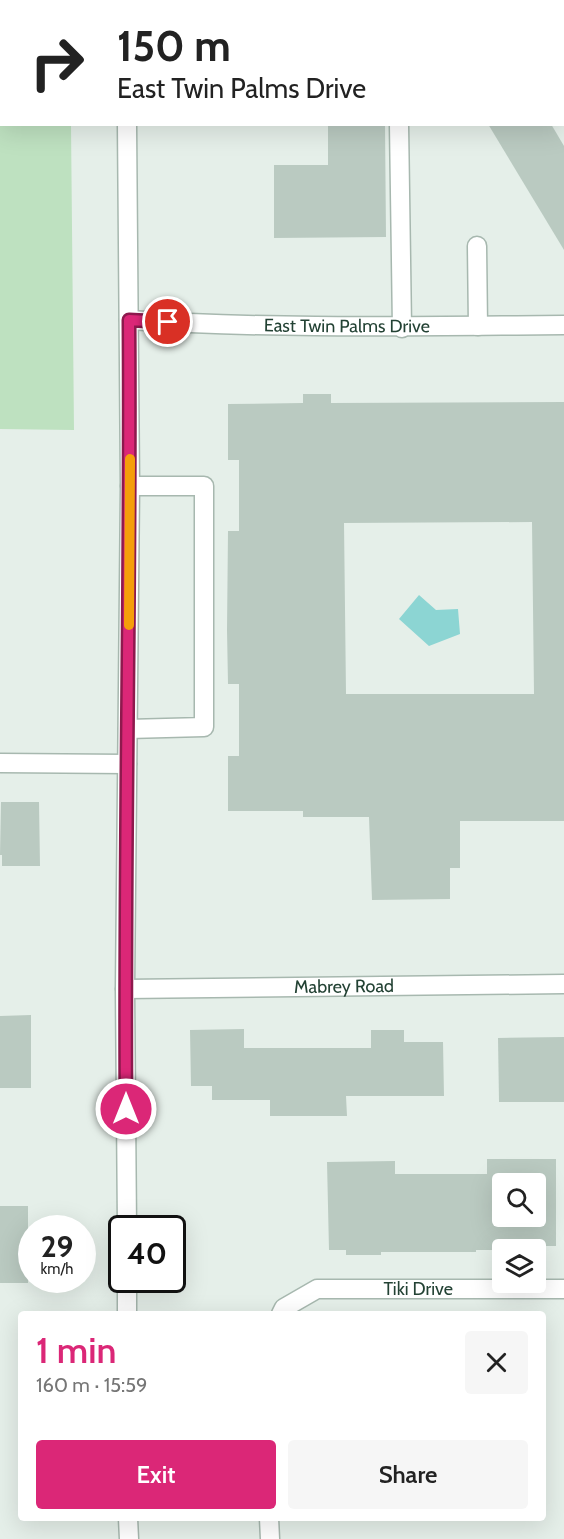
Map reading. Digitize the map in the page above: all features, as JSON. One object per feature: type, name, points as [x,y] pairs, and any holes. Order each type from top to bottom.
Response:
[{"type":"street","points":[[127,126],[130,486],[125,989],[127,1215]]},
{"type":"street","points":[[399,126],[402,328]]},
{"type":"street","points":[[477,246],[478,326]]},
{"type":"street","name":"East Twin Palms Drive","points":[[129,320],[188,324],[402,328],[564,325]]},
{"type":"street","points":[[128,729],[204,727],[204,486],[130,486]]},
{"type":"street","points":[[0,763],[127,764]]},
{"type":"street","name":"Mabrey Road","points":[[125,989],[564,984]]},
{"type":"street","name":"Tiki Drive","points":[[282,1311],[317,1289],[564,1288]]},
{"type":"street","points":[[127,1293],[127,1311]]},
{"type":"street","points":[[128,1521],[129,1539]]},
{"type":"street","points":[[270,1521],[270,1539]]},
{"type":"green space","points":[[0,126],[71,126],[74,430],[0,429]]},
{"type":"water","points":[[419,595],[436,610],[458,609],[460,634],[429,646],[399,619]]},
{"type":"building","points":[[328,126],[385,126],[386,237],[274,238],[274,165],[328,165]]},
{"type":"building","points":[[489,126],[552,126],[564,146],[564,250]]},
{"type":"building","points":[[303,394],[331,394],[331,403],[564,402],[564,821],[460,821],[460,868],[450,868],[450,899],[372,900],[369,817],[303,817],[303,811],[228,811],[228,756],[239,756],[239,684],[228,684],[227,630],[228,531],[239,531],[239,460],[228,460],[228,404],[303,403]],"holes":[[[532,522],[534,694],[346,694],[344,523]]]},
{"type":"building","points":[[1,802],[39,802],[40,866],[2,866],[2,855],[0,855]]},
{"type":"building","points":[[31,1015],[31,1088],[0,1088],[0,1016]]},
{"type":"building","points":[[244,1029],[244,1048],[371,1048],[371,1030],[404,1030],[404,1042],[443,1042],[444,1096],[346,1096],[347,1116],[270,1116],[270,1100],[212,1100],[212,1086],[191,1086],[190,1030]]},
{"type":"building","points":[[564,1037],[564,1102],[499,1102],[498,1038]]},
{"type":"building","points":[[487,1159],[556,1159],[556,1246],[546,1246],[546,1239],[492,1239],[492,1250],[476,1250],[476,1252],[381,1252],[381,1255],[346,1255],[346,1250],[329,1250],[327,1162],[395,1161],[395,1174],[487,1174]]},
{"type":"building","points":[[0,1206],[28,1206],[28,1215],[18,1215],[18,1283],[0,1283]]},
{"type":"slow traffic","points":[[129,625],[130,459]]},
{"type":"route","points":[[126,1109],[129,320],[168,322]]}]
